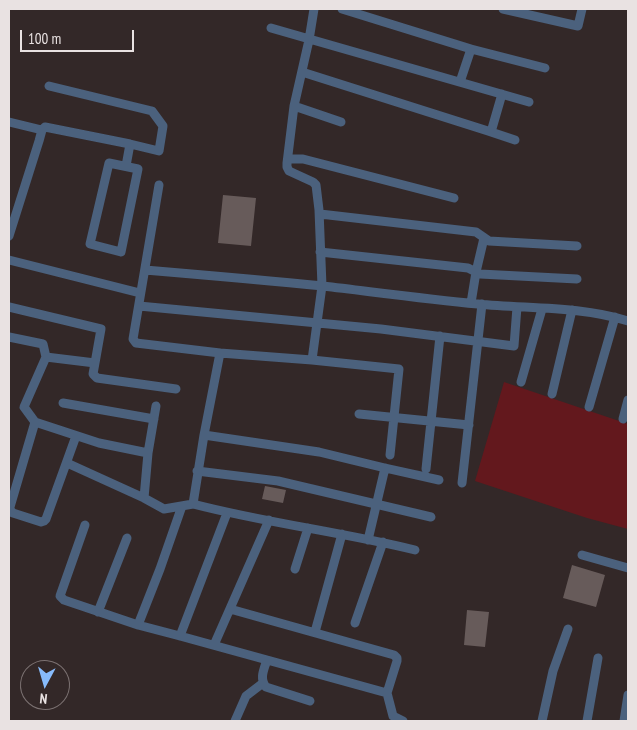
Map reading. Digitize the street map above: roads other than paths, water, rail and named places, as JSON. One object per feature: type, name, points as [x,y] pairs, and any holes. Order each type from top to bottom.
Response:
[{"type":"street","points":[[312,360],[322,286],[320,214],[316,185],[289,171],[287,167],[294,106],[314,9]]},
{"type":"street","points":[[342,9],[471,49],[545,68]]},
{"type":"street","points":[[506,9],[542,13],[578,26],[582,9]]},
{"type":"street","points":[[271,28],[529,102]]},
{"type":"street","points":[[460,82],[471,49]]},
{"type":"street","points":[[302,72],[515,140]]},
{"type":"street","points":[[9,122],[42,130],[45,127],[159,151],[163,126],[152,111],[49,86]]},
{"type":"street","points":[[491,132],[502,94]]},
{"type":"street","points":[[294,106],[341,122]]},
{"type":"street","points":[[9,236],[42,130]]},
{"type":"street","points":[[126,166],[130,144]]},
{"type":"street","points":[[288,159],[303,159],[454,198]]},
{"type":"street","points":[[109,163],[126,166],[138,169],[121,252],[90,244],[109,163]]},
{"type":"street","points":[[159,184],[133,339],[136,343],[220,353],[399,369],[390,455]]},
{"type":"street","points":[[320,214],[476,232],[489,241],[577,246]]},
{"type":"street","points":[[471,303],[484,238]]},
{"type":"street","points":[[320,252],[468,268],[480,274],[577,279]]},
{"type":"street","points":[[9,260],[140,293]]},
{"type":"street","points":[[145,270],[322,286],[471,303],[572,310],[628,321]]},
{"type":"street","points":[[462,483],[482,304]]},
{"type":"street","points":[[139,306],[381,329],[514,346],[517,307]]},
{"type":"street","points":[[9,307],[101,328],[93,374],[97,378],[176,389]]},
{"type":"street","points":[[521,382],[542,309]]},
{"type":"street","points":[[552,394],[572,310]]},
{"type":"street","points":[[589,407],[615,317]]},
{"type":"street","points":[[426,469],[440,336]]},
{"type":"street","points":[[9,338],[43,344],[46,358],[24,408],[35,422],[99,443],[148,453]]},
{"type":"street","points":[[193,504],[197,471],[220,353]]},
{"type":"street","points":[[46,358],[94,363]]},
{"type":"street","points":[[623,419],[628,400]]},
{"type":"street","points":[[63,403],[154,419]]},
{"type":"street","points":[[144,498],[148,453],[156,406]]},
{"type":"street","points":[[360,414],[469,425]]},
{"type":"street","points":[[35,422],[10,507],[12,512],[34,520],[41,522],[46,519],[76,436]]},
{"type":"street","points":[[204,435],[319,452],[439,480]]},
{"type":"street","points":[[66,463],[164,509],[193,504],[415,550]]},
{"type":"street","points":[[368,540],[385,468]]},
{"type":"street","points":[[197,471],[278,481],[431,517]]},
{"type":"street","points":[[138,625],[182,506]]},
{"type":"street","points":[[180,636],[227,512]]},
{"type":"street","points":[[214,645],[269,520]]},
{"type":"street","points":[[85,526],[60,596],[64,600],[138,625],[387,693]]},
{"type":"street","points":[[295,569],[308,528]]},
{"type":"street","points":[[315,632],[342,534]]},
{"type":"street","points":[[98,612],[127,538]]},
{"type":"street","points":[[355,623],[383,542]]},
{"type":"street","points":[[582,556],[628,568]]},
{"type":"street","points":[[230,609],[394,655],[397,661],[387,693],[393,716],[403,721]]},
{"type":"street","points":[[542,721],[553,671],[568,629]]},
{"type":"street","points":[[587,721],[598,658]]},
{"type":"street","points":[[234,721],[246,696],[262,683],[267,660]]},
{"type":"street","points":[[262,683],[266,687],[310,701]]},
{"type":"street","points":[[624,721],[628,695]]}]
